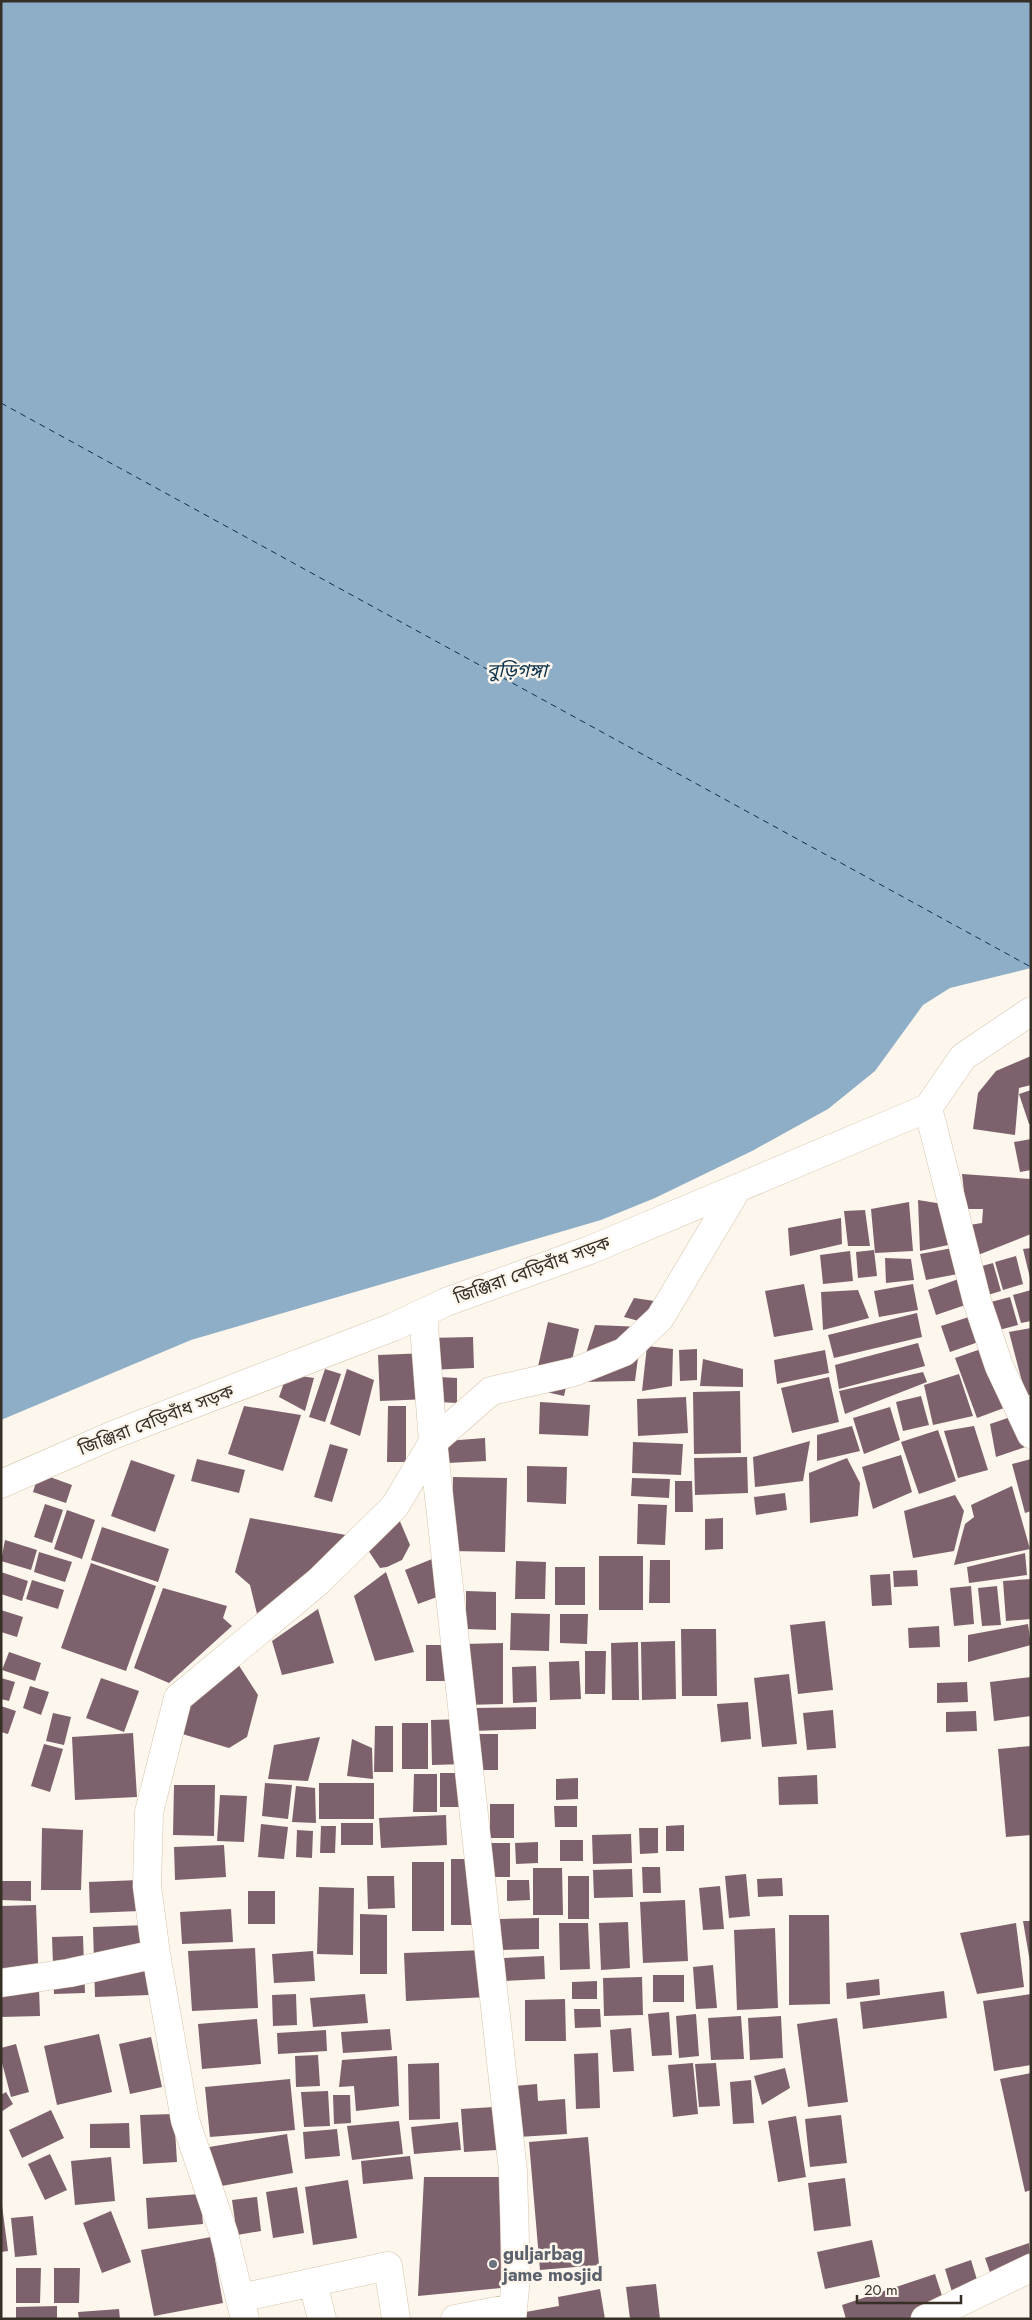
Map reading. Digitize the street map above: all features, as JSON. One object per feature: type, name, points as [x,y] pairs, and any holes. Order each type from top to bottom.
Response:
[{"type":"street","points":[[1031,1011],[963,1057],[928,1108],[977,1301],[999,1366],[1031,1434]]},
{"type":"street","name":"জিঞ্জিরা বেড়িবাঁধ সড়ক","points":[[1,1484],[113,1435],[394,1327],[446,1302],[590,1250],[928,1108]]},
{"type":"street","points":[[396,2319],[388,2266],[313,2283],[243,2308],[224,2234],[185,2120],[156,1954],[147,1886],[149,1812],[178,1698],[320,1580],[394,1506],[433,1442],[491,1391],[574,1372],[624,1352],[660,1318],[737,1188]]},
{"type":"street","points":[[423,1313],[433,1442],[512,2154],[516,2277],[512,2314],[455,2319]]},
{"type":"street","points":[[1,1983],[69,1972],[156,1954]]},
{"type":"street","points":[[925,2319],[1031,2268]]},
{"type":"street","points":[[313,2283],[322,2319]]},
{"type":"water","name":"বুড়িগঙ্গা","points":[[1,1],[1031,1],[1031,968],[950,988],[923,1005],[875,1071],[828,1109],[752,1151],[655,1198],[601,1220],[191,1340],[1,1420]]},
{"type":"building","points":[[1031,1056],[1031,1085],[1019,1088],[1015,1135],[973,1129],[978,1093],[996,1071]]},
{"type":"building","points":[[1031,1090],[1031,1124],[1029,1124],[1019,1094]]},
{"type":"building","points":[[1031,1139],[1031,1170],[1020,1172],[1014,1142]]},
{"type":"building","points":[[962,1174],[1031,1179],[1031,1234],[973,1257],[969,1225],[982,1223],[983,1209],[966,1209]]},
{"type":"building","points":[[918,1200],[949,1205],[953,1244],[920,1251]]},
{"type":"building","points":[[909,1202],[913,1251],[875,1253],[871,1209]]},
{"type":"building","points":[[865,1210],[870,1246],[848,1246],[844,1211]]},
{"type":"building","points":[[841,1218],[842,1244],[790,1256],[788,1228]]},
{"type":"building","points":[[958,1247],[963,1273],[926,1280],[920,1254]]},
{"type":"building","points":[[1031,1248],[1031,1278],[1030,1278],[1023,1249]]},
{"type":"building","points":[[874,1250],[877,1276],[858,1278],[856,1252]]},
{"type":"building","points":[[850,1251],[853,1281],[823,1284],[820,1255]]},
{"type":"building","points":[[1016,1256],[1023,1284],[1003,1290],[995,1262]]},
{"type":"building","points":[[885,1258],[911,1259],[914,1280],[886,1283]]},
{"type":"building","points":[[993,1263],[1001,1291],[978,1298],[971,1269]]},
{"type":"building","points":[[964,1277],[977,1301],[936,1315],[928,1290]]},
{"type":"building","points":[[804,1284],[813,1330],[774,1337],[765,1291]]},
{"type":"building","points":[[913,1284],[918,1310],[879,1317],[874,1291]]},
{"type":"building","points":[[858,1290],[869,1318],[823,1330],[821,1292]]},
{"type":"building","points":[[1031,1290],[1031,1321],[1021,1323],[1013,1295]]},
{"type":"building","points":[[1010,1297],[1018,1325],[995,1331],[987,1303]]},
{"type":"building","points":[[634,1298],[675,1304],[669,1329],[624,1317]]},
{"type":"building","points":[[917,1313],[922,1337],[834,1358],[828,1335]]},
{"type":"building","points":[[978,1314],[987,1339],[950,1352],[941,1326]]},
{"type":"building","points":[[548,1322],[579,1329],[564,1396],[533,1389]]},
{"type":"building","points":[[595,1325],[642,1327],[635,1381],[577,1382]]},
{"type":"building","points":[[1031,1328],[1031,1394],[1026,1397],[1009,1332]]},
{"type":"building","points":[[473,1337],[474,1368],[429,1370],[428,1338]]},
{"type":"building","points":[[1001,1342],[1023,1401],[977,1418],[955,1358]]},
{"type":"building","points":[[918,1343],[925,1366],[839,1389],[835,1365]]},
{"type":"building","points":[[647,1346],[673,1349],[672,1386],[642,1391]]},
{"type":"building","points":[[697,1349],[697,1380],[680,1381],[679,1350]]},
{"type":"building","points":[[825,1350],[829,1373],[777,1384],[774,1360]]},
{"type":"building","points":[[428,1353],[430,1399],[380,1401],[378,1355]]},
{"type":"building","points":[[703,1359],[743,1369],[743,1387],[700,1386]]},
{"type":"building","points":[[325,1369],[341,1374],[325,1422],[309,1417]]},
{"type":"building","points":[[347,1369],[374,1380],[360,1436],[330,1424]]},
{"type":"building","points":[[923,1372],[927,1382],[845,1414],[839,1391]]},
{"type":"building","points":[[287,1374],[314,1378],[305,1411],[279,1397]]},
{"type":"building","points":[[959,1374],[973,1416],[933,1425],[924,1385]]},
{"type":"building","points":[[439,1377],[457,1378],[457,1403],[438,1402]]},
{"type":"building","points":[[829,1377],[839,1422],[792,1433],[781,1388]]},
{"type":"building","points":[[740,1391],[741,1453],[694,1454],[693,1392]]},
{"type":"building","points":[[921,1396],[929,1425],[903,1431],[896,1402]]},
{"type":"building","points":[[686,1397],[688,1433],[638,1436],[637,1399]]},
{"type":"building","points":[[540,1402],[590,1405],[588,1436],[539,1434]]},
{"type":"building","points":[[244,1406],[301,1415],[283,1471],[228,1454]]},
{"type":"building","points":[[388,1406],[406,1406],[406,1462],[387,1462]]},
{"type":"building","points":[[890,1407],[900,1440],[864,1454],[853,1418]]},
{"type":"building","points":[[1031,1410],[1031,1445],[996,1457],[990,1424]]},
{"type":"building","points":[[852,1426],[860,1451],[817,1461],[817,1435]]},
{"type":"building","points":[[974,1426],[988,1470],[958,1478],[944,1431]]},
{"type":"building","points":[[938,1430],[956,1481],[919,1494],[901,1442]]},
{"type":"building","points":[[485,1438],[486,1461],[448,1463],[446,1441]]},
{"type":"building","points":[[810,1441],[803,1481],[755,1487],[753,1457]]},
{"type":"building","points":[[633,1442],[683,1444],[681,1475],[632,1473]]},
{"type":"building","points":[[330,1444],[348,1449],[332,1502],[314,1497]]},
{"type":"building","points":[[901,1455],[912,1492],[873,1509],[862,1467]]},
{"type":"building","points":[[747,1457],[748,1493],[695,1495],[694,1458]]},
{"type":"building","points":[[847,1458],[860,1483],[858,1516],[810,1523],[809,1473]]},
{"type":"building","points":[[197,1459],[245,1470],[239,1493],[191,1481]]},
{"type":"building","points":[[1031,1459],[1031,1511],[1025,1513],[1012,1464]]},
{"type":"building","points":[[131,1460],[175,1475],[155,1532],[111,1516]]},
{"type":"building","points":[[527,1466],[567,1467],[566,1504],[527,1502]]},
{"type":"building","points":[[39,1473],[72,1485],[66,1503],[33,1492]]},
{"type":"building","points":[[453,1477],[507,1478],[505,1552],[451,1551]]},
{"type":"building","points":[[632,1478],[670,1479],[669,1498],[631,1496]]},
{"type":"building","points":[[675,1481],[692,1481],[693,1512],[675,1512]]},
{"type":"building","points":[[1012,1486],[1030,1549],[954,1565],[965,1524],[974,1517],[971,1505]]},
{"type":"building","points":[[785,1493],[787,1510],[756,1515],[754,1497]]},
{"type":"building","points":[[955,1495],[964,1511],[954,1551],[913,1558],[904,1511]]},
{"type":"building","points":[[45,1504],[63,1510],[52,1543],[34,1537]]},
{"type":"building","points":[[638,1504],[667,1505],[665,1545],[637,1544]]},
{"type":"building","points":[[67,1510],[95,1520],[82,1559],[54,1549]]},
{"type":"building","points":[[250,1518],[346,1535],[259,1622],[250,1585],[235,1572]]},
{"type":"building","points":[[723,1518],[723,1549],[705,1550],[705,1519]]},
{"type":"building","points":[[399,1519],[410,1545],[402,1560],[380,1568],[366,1547]]},
{"type":"building","points":[[102,1527],[169,1549],[158,1582],[91,1560]]},
{"type":"building","points":[[5,1540],[37,1550],[31,1570],[1,1561]]},
{"type":"building","points":[[39,1552],[72,1562],[65,1582],[34,1572]]},
{"type":"building","points":[[1025,1553],[1027,1575],[969,1583],[967,1567]]},
{"type":"building","points":[[599,1556],[643,1556],[643,1610],[599,1610]]},
{"type":"building","points":[[437,1557],[437,1597],[418,1604],[405,1570]]},
{"type":"building","points":[[650,1560],[670,1560],[670,1603],[649,1603]]},
{"type":"building","points":[[516,1561],[546,1562],[545,1599],[515,1599]]},
{"type":"building","points":[[91,1563],[156,1586],[126,1671],[61,1648]]},
{"type":"building","points":[[555,1567],[585,1567],[585,1605],[555,1605]]},
{"type":"building","points":[[917,1570],[918,1586],[894,1587],[893,1571]]},
{"type":"building","points":[[1,1572],[28,1581],[22,1601],[1,1594]]},
{"type":"building","points":[[386,1572],[414,1652],[375,1661],[354,1596]]},
{"type":"building","points":[[890,1574],[892,1605],[872,1606],[870,1575]]},
{"type":"building","points":[[1031,1579],[1031,1619],[1006,1621],[1003,1581]]},
{"type":"building","points":[[32,1580],[64,1590],[58,1609],[26,1599]]},
{"type":"building","points":[[971,1586],[974,1624],[954,1626],[950,1588]]},
{"type":"building","points":[[997,1586],[1001,1625],[982,1626],[978,1588]]},
{"type":"building","points":[[163,1588],[227,1606],[223,1618],[232,1626],[169,1683],[134,1668]]},
{"type":"building","points":[[466,1591],[496,1592],[496,1630],[466,1629]]},
{"type":"building","points":[[318,1609],[334,1663],[282,1675],[272,1641]]},
{"type":"building","points":[[1,1610],[23,1617],[17,1637],[1,1632]]},
{"type":"building","points":[[511,1613],[550,1614],[549,1651],[510,1650]]},
{"type":"building","points":[[560,1614],[588,1614],[587,1644],[560,1643]]},
{"type":"building","points":[[825,1621],[833,1690],[798,1694],[790,1625]]},
{"type":"building","points":[[1028,1624],[1031,1645],[968,1662],[968,1635]]},
{"type":"building","points":[[939,1626],[940,1647],[909,1648],[908,1628]]},
{"type":"building","points":[[681,1629],[716,1629],[717,1696],[682,1696]]},
{"type":"building","points":[[675,1641],[676,1699],[642,1700],[641,1642]]},
{"type":"building","points":[[638,1642],[639,1700],[612,1700],[611,1643]]},
{"type":"building","points":[[503,1643],[503,1704],[465,1705],[464,1644]]},
{"type":"building","points":[[426,1645],[450,1645],[451,1681],[426,1681]]},
{"type":"building","points":[[585,1651],[606,1651],[605,1694],[585,1694]]},
{"type":"building","points":[[9,1652],[41,1663],[35,1681],[2,1670]]},
{"type":"building","points":[[579,1661],[581,1699],[550,1700],[549,1662]]},
{"type":"building","points":[[238,1664],[258,1695],[247,1737],[229,1748],[179,1733],[191,1695]]},
{"type":"building","points":[[536,1666],[537,1702],[513,1703],[512,1667]]},
{"type":"building","points":[[789,1674],[797,1744],[762,1747],[754,1678]]},
{"type":"building","points":[[1031,1677],[1031,1716],[994,1721],[990,1682]]},
{"type":"building","points":[[1,1678],[15,1682],[9,1701],[1,1699]]},
{"type":"building","points":[[101,1678],[139,1691],[124,1732],[86,1718]]},
{"type":"building","points":[[967,1682],[968,1702],[937,1703],[937,1683]]},
{"type":"building","points":[[30,1686],[49,1692],[41,1715],[23,1708]]},
{"type":"building","points":[[748,1702],[751,1739],[721,1742],[717,1704]]},
{"type":"building","points":[[1,1706],[16,1711],[8,1734],[1,1732]]},
{"type":"building","points":[[536,1707],[536,1729],[472,1731],[472,1708]]},
{"type":"building","points":[[833,1710],[836,1748],[807,1750],[803,1713]]},
{"type":"building","points":[[976,1711],[977,1731],[946,1732],[946,1712]]},
{"type":"building","points":[[53,1713],[71,1717],[64,1745],[46,1741]]},
{"type":"building","points":[[466,1719],[466,1764],[432,1765],[431,1720]]},
{"type":"building","points":[[402,1723],[428,1723],[428,1769],[402,1769]]},
{"type":"building","points":[[375,1726],[393,1726],[393,1772],[374,1772]]},
{"type":"building","points":[[133,1733],[137,1797],[75,1800],[72,1737]]},
{"type":"building","points":[[473,1734],[498,1734],[498,1770],[474,1770]]},
{"type":"building","points":[[320,1737],[308,1781],[268,1779],[274,1745]]},
{"type":"building","points":[[352,1739],[372,1748],[373,1779],[347,1776]]},
{"type":"building","points":[[44,1744],[63,1749],[50,1792],[31,1786]]},
{"type":"building","points":[[1031,1746],[1031,1835],[1006,1837],[998,1749]]},
{"type":"building","points":[[440,1773],[465,1773],[464,1807],[440,1807]]},
{"type":"building","points":[[414,1774],[437,1774],[437,1812],[413,1812]]},
{"type":"building","points":[[817,1775],[818,1804],[779,1805],[778,1777]]},
{"type":"building","points":[[578,1778],[578,1799],[556,1800],[556,1779]]},
{"type":"building","points":[[265,1783],[292,1785],[288,1819],[262,1816]]},
{"type":"building","points":[[319,1783],[374,1783],[374,1819],[319,1819]]},
{"type":"building","points":[[174,1785],[215,1785],[214,1836],[173,1835]]},
{"type":"building","points":[[296,1786],[315,1788],[316,1823],[292,1822]]},
{"type":"building","points":[[220,1795],[247,1796],[244,1842],[217,1841]]},
{"type":"building","points":[[490,1804],[514,1804],[514,1838],[490,1838]]},
{"type":"building","points":[[554,1806],[577,1806],[577,1827],[555,1827]]},
{"type":"building","points":[[446,1815],[447,1845],[381,1848],[379,1818]]},
{"type":"building","points":[[341,1823],[373,1823],[373,1845],[341,1845]]},
{"type":"building","points":[[261,1824],[288,1827],[284,1859],[258,1857]]},
{"type":"building","points":[[684,1825],[684,1851],[666,1851],[666,1826]]},
{"type":"building","points":[[321,1826],[336,1826],[335,1853],[320,1853]]},
{"type":"building","points":[[42,1828],[83,1830],[81,1890],[41,1890]]},
{"type":"building","points":[[639,1828],[658,1828],[658,1853],[640,1854]]},
{"type":"building","points":[[297,1830],[313,1831],[312,1858],[296,1857]]},
{"type":"building","points":[[631,1834],[632,1863],[593,1864],[592,1835]]},
{"type":"building","points":[[560,1840],[583,1840],[583,1861],[560,1861]]},
{"type":"building","points":[[538,1842],[538,1863],[516,1864],[515,1843]]},
{"type":"building","points":[[485,1843],[510,1843],[510,1877],[485,1877]]},
{"type":"building","points":[[224,1845],[226,1877],[175,1880],[174,1847]]},
{"type":"building","points":[[451,1859],[476,1859],[476,1925],[451,1925]]},
{"type":"building","points":[[412,1862],[444,1862],[444,1931],[412,1931]]},
{"type":"building","points":[[642,1867],[660,1867],[661,1893],[643,1893]]},
{"type":"building","points":[[533,1868],[562,1868],[563,1915],[533,1915]]},
{"type":"building","points":[[632,1869],[633,1897],[594,1898],[593,1870]]},
{"type":"building","points":[[746,1874],[750,1916],[729,1918],[725,1876]]},
{"type":"building","points":[[367,1876],[394,1876],[395,1908],[368,1909]]},
{"type":"building","points":[[568,1876],[589,1876],[589,1919],[568,1919]]},
{"type":"building","points":[[782,1878],[783,1896],[758,1897],[757,1879]]},
{"type":"building","points":[[139,1880],[140,1911],[90,1913],[89,1882]]},
{"type":"building","points":[[507,1880],[529,1880],[530,1900],[507,1901]]},
{"type":"building","points":[[1,1881],[31,1881],[31,1901],[1,1900]]},
{"type":"building","points":[[720,1886],[724,1929],[703,1930],[699,1888]]},
{"type":"building","points":[[319,1887],[354,1888],[353,1955],[317,1954]]},
{"type":"building","points":[[248,1891],[275,1891],[275,1924],[248,1924]]},
{"type":"building","points":[[685,1900],[688,1961],[643,1963],[640,1902]]},
{"type":"building","points":[[36,1905],[40,2016],[1,2017],[1,1906]]},
{"type":"building","points":[[231,1909],[233,1942],[182,1944],[180,1912]]},
{"type":"building","points":[[360,1914],[387,1915],[387,1974],[360,1974]]},
{"type":"building","points":[[789,1915],[829,1915],[830,2004],[789,2005]]},
{"type":"building","points":[[539,1918],[539,1949],[501,1950],[500,1919]]},
{"type":"building","points":[[1023,1921],[1031,1921],[1031,1962],[1030,1962]]},
{"type":"building","points":[[628,1922],[630,1968],[601,1970],[599,1923]]},
{"type":"building","points":[[559,1923],[588,1923],[590,1969],[560,1970]]},
{"type":"building","points":[[1016,1923],[1024,1987],[977,1994],[960,1933]]},
{"type":"building","points":[[147,1925],[149,1995],[95,1997],[93,1927]]},
{"type":"building","points":[[775,1928],[778,2008],[737,2010],[734,1930]]},
{"type":"building","points":[[83,1936],[85,1993],[54,1994],[52,1937]]},
{"type":"building","points":[[255,1948],[258,2008],[192,2011],[188,1951]]},
{"type":"building","points":[[486,1950],[488,1997],[406,2001],[404,1953]]},
{"type":"building","points":[[313,1951],[315,1981],[274,1983],[272,1954]]},
{"type":"building","points":[[544,1956],[545,1979],[505,1981],[504,1958]]},
{"type":"building","points":[[713,1965],[717,2008],[696,2009],[693,1967]]},
{"type":"building","points":[[653,1975],[684,1975],[684,2002],[653,2002]]},
{"type":"building","points":[[642,1977],[643,2015],[604,2016],[603,1978]]},
{"type":"building","points":[[879,1979],[880,1995],[847,1999],[846,1983]]},
{"type":"building","points":[[597,1981],[597,1999],[572,1999],[572,1982]]},
{"type":"building","points":[[944,1991],[947,2018],[863,2029],[860,2002]]},
{"type":"building","points":[[296,1994],[297,2025],[273,2026],[272,1995]]},
{"type":"building","points":[[365,1994],[368,2023],[313,2027],[310,1998]]},
{"type":"building","points":[[1031,1994],[1031,2065],[994,2071],[983,2001]]},
{"type":"building","points":[[565,1999],[566,2041],[525,2041],[525,2000]]},
{"type":"building","points":[[574,2009],[600,2009],[601,2027],[575,2028]]},
{"type":"building","points":[[669,2012],[672,2055],[652,2056],[648,2014]]},
{"type":"building","points":[[696,2014],[699,2056],[679,2058],[676,2016]]},
{"type":"building","points":[[741,2016],[744,2059],[711,2060],[708,2018]]},
{"type":"building","points":[[781,2016],[783,2058],[750,2060],[748,2018]]},
{"type":"building","points":[[837,2018],[848,2102],[808,2107],[797,2024]]},
{"type":"building","points":[[257,2019],[261,2064],[202,2069],[198,2024]]},
{"type":"building","points":[[631,2028],[634,2071],[613,2072],[610,2030]]},
{"type":"building","points":[[390,2029],[392,2050],[343,2053],[341,2032]]},
{"type":"building","points":[[326,2030],[327,2051],[278,2054],[277,2033]]},
{"type":"building","points":[[99,2034],[112,2092],[57,2105],[44,2046]]},
{"type":"building","points":[[151,2037],[162,2087],[130,2094],[119,2044]]},
{"type":"building","points":[[16,2044],[29,2092],[11,2097],[1,2059],[1,2048]]},
{"type":"building","points":[[598,2053],[600,2108],[576,2109],[574,2054]]},
{"type":"building","points":[[318,2055],[320,2086],[296,2087],[295,2056]]},
{"type":"building","points":[[397,2056],[399,2106],[356,2111],[354,2086],[339,2087],[342,2060]]},
{"type":"building","points":[[439,2063],[440,2119],[409,2120],[408,2064]]},
{"type":"building","points":[[693,2063],[698,2114],[673,2117],[668,2065]]},
{"type":"building","points":[[716,2063],[720,2106],[699,2107],[695,2064]]},
{"type":"building","points":[[785,2068],[790,2088],[762,2105],[754,2076]]},
{"type":"building","points":[[1031,2073],[1031,2190],[1025,2192],[1000,2079]]},
{"type":"building","points":[[290,2079],[295,2130],[210,2137],[205,2087]]},
{"type":"building","points":[[751,2080],[754,2123],[733,2124],[730,2082]]},
{"type":"building","points":[[537,2084],[538,2101],[565,2099],[567,2134],[518,2137],[514,2086]]},
{"type":"building","points":[[328,2091],[330,2126],[304,2127],[301,2092]]},
{"type":"building","points":[[6,2092],[13,2104],[1,2112],[1,2095]]},
{"type":"building","points":[[333,2095],[350,2095],[351,2123],[334,2124]]},
{"type":"building","points":[[494,2107],[497,2150],[464,2152],[461,2109]]},
{"type":"building","points":[[51,2110],[64,2138],[22,2158],[9,2130]]},
{"type":"building","points":[[174,2114],[177,2162],[143,2164],[140,2115]]},
{"type":"building","points":[[841,2115],[847,2163],[810,2167],[805,2119]]},
{"type":"building","points":[[796,2116],[806,2177],[778,2182],[768,2121]]},
{"type":"building","points":[[399,2121],[403,2154],[352,2160],[347,2126]]},
{"type":"building","points":[[458,2122],[461,2150],[414,2154],[411,2127]]},
{"type":"building","points":[[129,2123],[130,2148],[90,2148],[90,2124]]},
{"type":"building","points":[[337,2129],[340,2156],[305,2159],[303,2132]]},
{"type":"building","points":[[287,2134],[293,2173],[216,2187],[209,2147]]},
{"type":"building","points":[[588,2137],[599,2265],[540,2270],[529,2142]]},
{"type":"building","points":[[50,2154],[67,2190],[45,2200],[28,2164]]},
{"type":"building","points":[[410,2156],[413,2179],[363,2184],[361,2161]]},
{"type":"building","points":[[111,2157],[115,2201],[75,2205],[71,2161]]},
{"type":"building","points":[[424,2177],[500,2177],[501,2288],[418,2296]]},
{"type":"building","points":[[845,2178],[851,2226],[814,2231],[808,2183]]},
{"type":"building","points":[[348,2180],[357,2238],[313,2245],[305,2187]]},
{"type":"building","points":[[297,2187],[304,2233],[273,2238],[266,2192]]},
{"type":"building","points":[[200,2194],[203,2224],[148,2229],[146,2198]]},
{"type":"building","points":[[257,2197],[261,2231],[237,2235],[232,2200]]},
{"type":"building","points":[[1,2198],[8,2251],[1,2252]]},
{"type":"building","points":[[111,2211],[131,2262],[102,2273],[83,2223]]},
{"type":"building","points":[[33,2216],[37,2255],[15,2257],[11,2218]]},
{"type":"building","points":[[211,2237],[223,2303],[154,2316],[141,2250]]},
{"type":"building","points":[[872,2240],[880,2277],[825,2289],[817,2252]]},
{"type":"building","points":[[1029,2243],[1031,2271],[994,2284],[985,2258]]},
{"type":"building","points":[[971,2260],[978,2283],[952,2292],[945,2269]]},
{"type":"building","points":[[16,2268],[41,2268],[40,2303],[16,2303]]},
{"type":"building","points":[[54,2268],[80,2268],[79,2303],[54,2303]]},
{"type":"building","points":[[935,2274],[946,2308],[913,2319],[846,2319],[842,2305]]},
{"type":"building","points":[[656,2284],[660,2319],[630,2319],[626,2287]]},
{"type":"building","points":[[600,2289],[605,2319],[521,2319],[520,2313],[559,2306],[558,2297]]},
{"type":"building","points":[[57,2306],[57,2319],[16,2319],[16,2307]]},
{"type":"building","points":[[119,2309],[120,2319],[79,2319],[78,2312]]},
{"type":"ferry route","points":[[1,403],[1031,967]]},
{"type":"place","name":"guljarbag jame mosjid","points":[[493,2264]]}]
